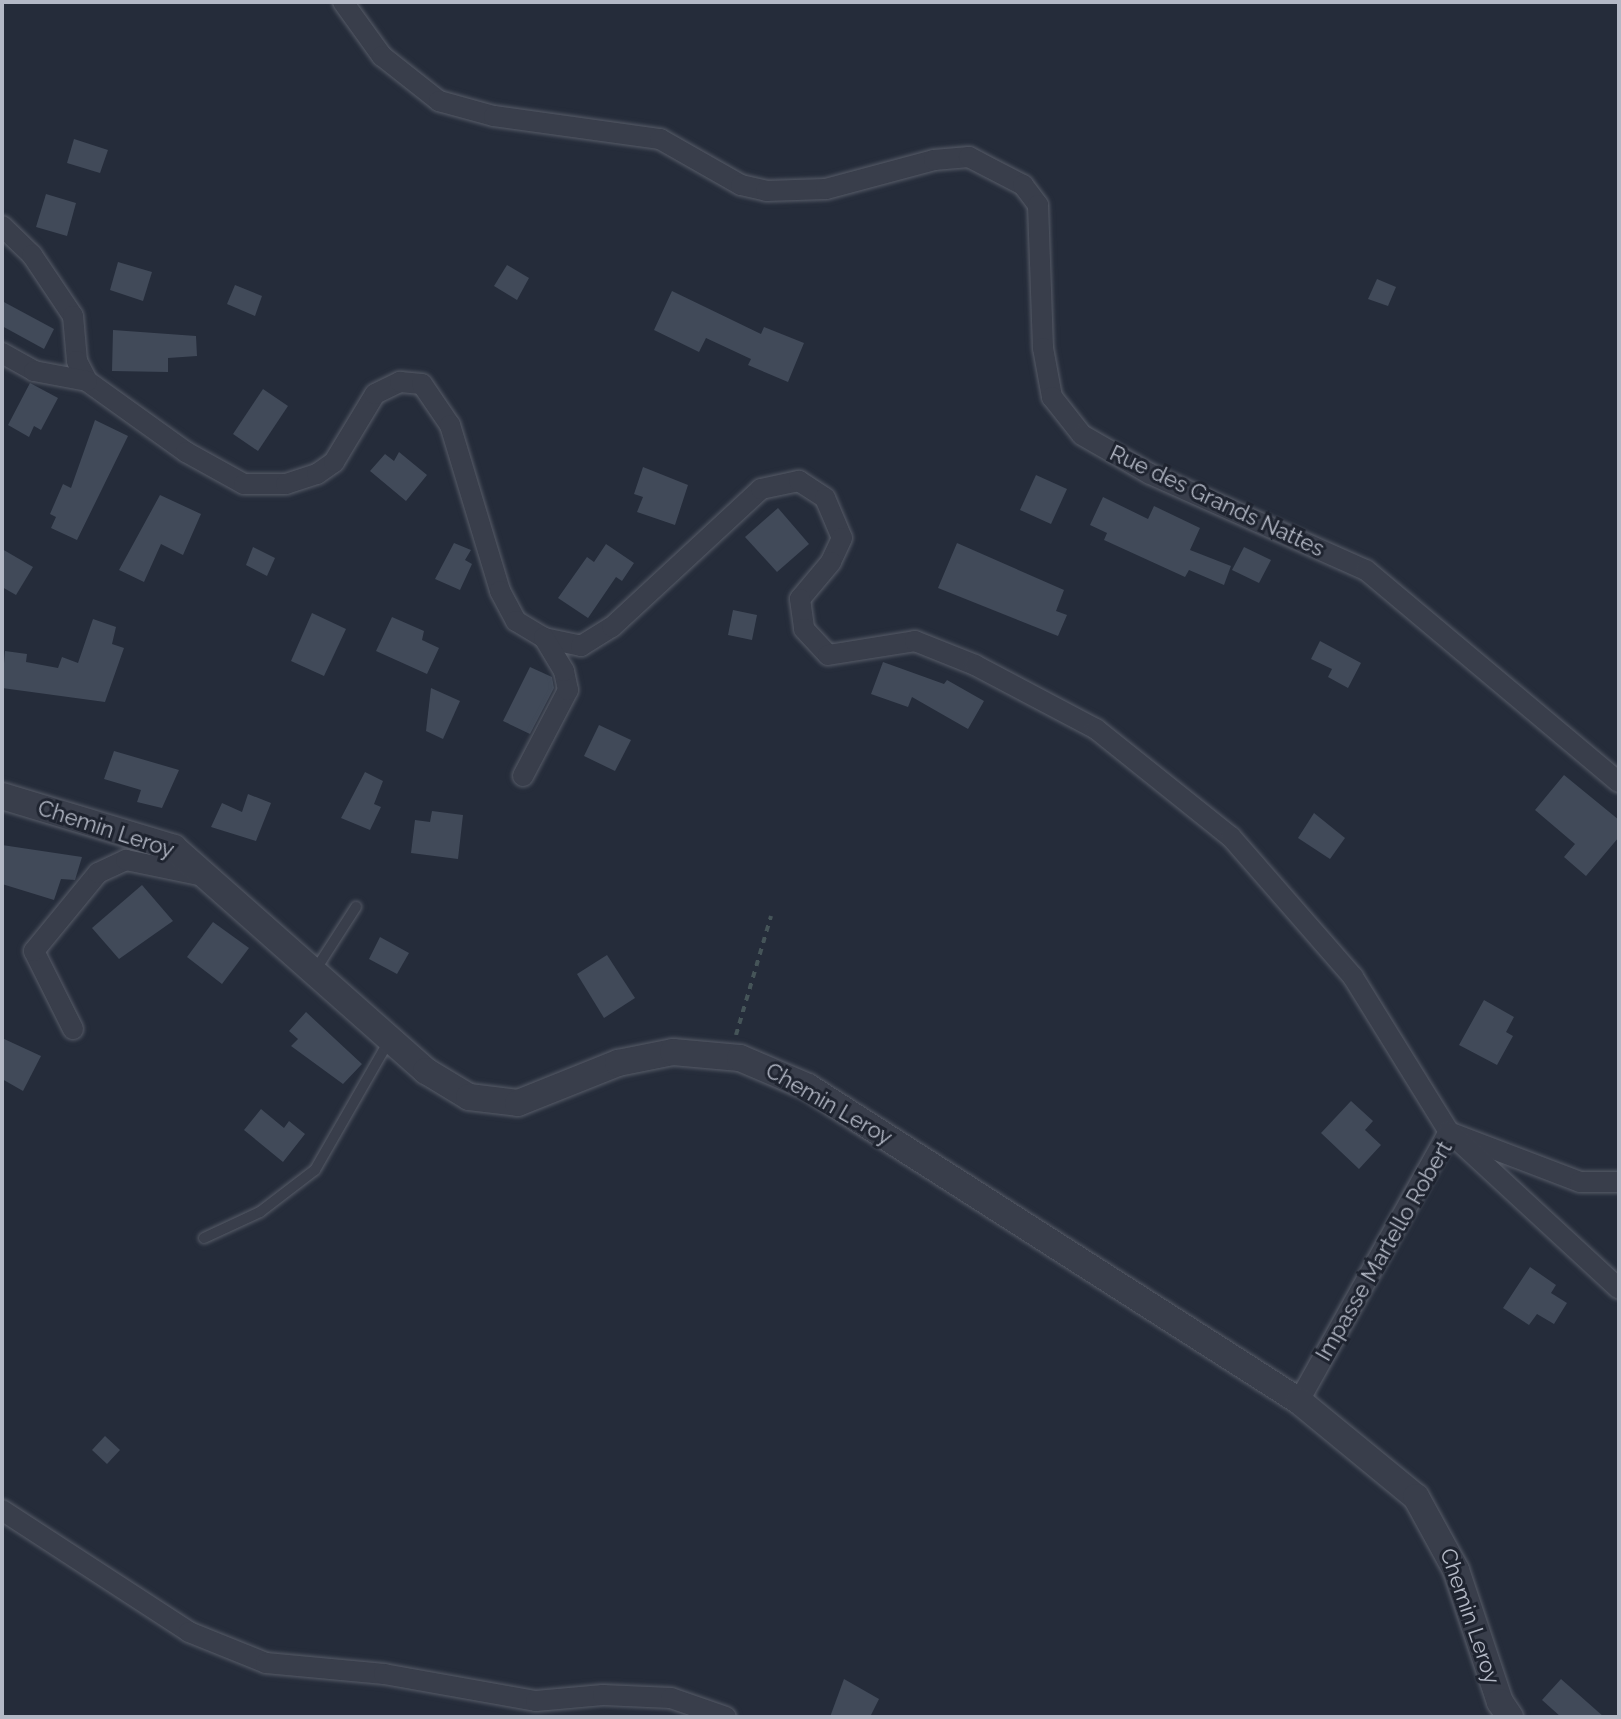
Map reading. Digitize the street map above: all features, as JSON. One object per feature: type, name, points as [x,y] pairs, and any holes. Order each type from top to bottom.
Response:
[{"type":"street","name":"Rue des Grands Nattes","points":[[343,2],[382,56],[439,101],[494,116],[660,139],[741,185],[766,191],[826,189],[934,160],[969,157],[1023,185],[1038,205],[1043,348],[1052,397],[1082,435],[1150,474],[1366,570],[1619,782]]},
{"type":"street","points":[[2,226],[32,255],[73,316],[77,361],[87,381]]},
{"type":"street","points":[[2,353],[34,371],[87,381],[215,471],[259,486],[317,474],[334,462],[375,394],[400,382],[422,384],[450,425],[500,591],[516,621],[544,638],[581,646],[612,627],[761,489],[799,481],[825,498],[842,538],[831,562],[800,599],[804,629],[828,655],[915,641],[975,665],[1096,729],[1241,849],[1353,977],[1449,1132],[1580,1182],[1619,1182]]},
{"type":"street","points":[[523,776],[568,690],[564,671],[544,638]]},
{"type":"street","name":"Chemin Leroy","points":[[2,796],[161,842],[212,878],[439,1081],[469,1097],[496,1104],[547,1095],[650,1054],[729,1056],[808,1087],[1299,1401],[1416,1497],[1456,1570],[1500,1702],[1510,1717]]},
{"type":"street","points":[[73,1029],[34,951],[98,873],[126,860],[212,878]]},
{"type":"street","name":"Impasse Martello Robert","points":[[1299,1401],[1449,1132],[1619,1289]]},
{"type":"street","points":[[2,1510],[189,1632],[266,1663],[384,1674],[536,1701],[603,1695],[671,1698],[726,1717]]},
{"type":"lane","points":[[316,969],[356,907]]},
{"type":"lane","points":[[204,1238],[260,1212],[315,1170],[390,1037]]},
{"type":"path","points":[[729,1056],[746,1011],[771,916]]},
{"type":"building","points":[[74,139],[108,150],[100,173],[67,163]]},
{"type":"building","points":[[46,194],[76,203],[67,236],[36,227]]},
{"type":"building","points":[[118,262],[152,272],[143,301],[110,290]]},
{"type":"building","points":[[507,265],[529,278],[517,300],[494,286]]},
{"type":"building","points":[[1377,279],[1396,287],[1388,306],[1368,299]]},
{"type":"building","points":[[235,285],[262,296],[255,316],[227,304]]},
{"type":"building","points":[[672,291],[761,334],[764,327],[804,343],[788,382],[748,365],[751,359],[706,338],[699,352],[654,330]]},
{"type":"building","points":[[2,301],[54,329],[44,349],[2,326]]},
{"type":"building","points":[[113,330],[196,336],[197,356],[168,358],[168,372],[112,371]]},
{"type":"building","points":[[30,383],[58,398],[41,430],[34,426],[29,437],[8,425]]},
{"type":"building","points":[[263,389],[288,406],[258,451],[233,434]]},
{"type":"building","points":[[95,420],[128,436],[77,540],[51,528],[56,517],[50,514],[63,484],[71,488]]},
{"type":"building","points":[[399,452],[427,475],[406,501],[370,471],[385,454],[394,461]]},
{"type":"building","points":[[643,467],[688,485],[675,525],[637,512],[643,497],[634,494]]},
{"type":"building","points":[[1036,475],[1067,489],[1051,524],[1020,510]]},
{"type":"building","points":[[160,495],[201,514],[183,555],[161,544],[144,582],[119,570]]},
{"type":"building","points":[[1103,497],[1148,519],[1154,506],[1200,528],[1190,550],[1231,566],[1224,585],[1189,570],[1185,577],[1104,540],[1107,533],[1090,525]]},
{"type":"building","points":[[778,508],[809,544],[777,572],[745,537]]},
{"type":"building","points":[[454,543],[471,550],[465,560],[472,564],[460,590],[435,579]]},
{"type":"building","points":[[957,543],[1064,590],[1056,611],[1067,615],[1058,636],[938,588]]},
{"type":"building","points":[[606,544],[634,563],[622,581],[616,577],[588,618],[558,598],[587,557],[594,562]]},
{"type":"building","points":[[253,547],[275,558],[267,576],[246,565]]},
{"type":"building","points":[[1244,547],[1271,560],[1259,583],[1232,570]]},
{"type":"building","points":[[2,549],[33,567],[16,595],[2,587]]},
{"type":"building","points":[[733,610],[757,615],[752,640],[728,635]]},
{"type":"building","points":[[312,613],[346,629],[324,676],[291,661]]},
{"type":"building","points":[[392,617],[424,631],[422,640],[439,648],[427,674],[376,651]]},
{"type":"building","points":[[93,619],[116,627],[112,644],[124,648],[105,702],[2,688],[5,651],[27,654],[26,662],[58,668],[62,657],[78,663]]},
{"type":"building","points":[[1320,641],[1361,663],[1348,688],[1328,677],[1332,669],[1311,659]]},
{"type":"building","points":[[883,662],[944,684],[947,680],[984,701],[968,729],[912,697],[908,707],[871,694]]},
{"type":"building","points":[[530,667],[552,677],[554,688],[530,734],[503,721]]},
{"type":"building","points":[[431,688],[460,701],[443,739],[426,731]]},
{"type":"building","points":[[599,725],[631,740],[615,771],[584,756]]},
{"type":"building","points":[[114,751],[179,770],[162,808],[137,802],[141,790],[104,779]]},
{"type":"building","points":[[365,772],[383,781],[374,804],[381,807],[370,830],[341,818]]},
{"type":"building","points":[[1564,775],[1619,820],[1619,837],[1586,876],[1564,857],[1575,844],[1535,810]]},
{"type":"building","points":[[248,794],[271,803],[256,841],[211,827],[222,803],[242,812]]},
{"type":"building","points":[[432,811],[463,815],[458,859],[411,853],[415,820],[430,822]]},
{"type":"building","points":[[1314,813],[1345,838],[1330,859],[1298,838]]},
{"type":"building","points":[[2,845],[82,857],[75,880],[61,879],[54,900],[2,884]]},
{"type":"building","points":[[142,885],[173,921],[119,959],[92,928]]},
{"type":"building","points":[[213,922],[249,948],[222,984],[187,957]]},
{"type":"building","points":[[380,937],[409,953],[397,974],[369,959]]},
{"type":"building","points":[[607,955],[635,998],[604,1018],[577,974]]},
{"type":"building","points":[[1484,1000],[1514,1017],[1506,1032],[1513,1036],[1497,1065],[1459,1045]]},
{"type":"building","points":[[306,1012],[362,1064],[343,1084],[291,1046],[298,1039],[289,1031]]},
{"type":"building","points":[[2,1038],[41,1056],[23,1091],[2,1079]]},
{"type":"building","points":[[1351,1101],[1373,1121],[1365,1130],[1381,1145],[1359,1169],[1321,1133]]},
{"type":"building","points":[[261,1109],[284,1128],[289,1121],[305,1134],[283,1162],[244,1130]]},
{"type":"building","points":[[1530,1267],[1556,1285],[1551,1293],[1567,1303],[1554,1324],[1537,1314],[1529,1325],[1503,1308]]},
{"type":"building","points":[[105,1436],[120,1450],[107,1464],[92,1450]]},
{"type":"building","points":[[844,1679],[879,1699],[870,1717],[830,1717]]},
{"type":"building","points":[[1561,1679],[1604,1717],[1561,1717],[1542,1700]]}]
